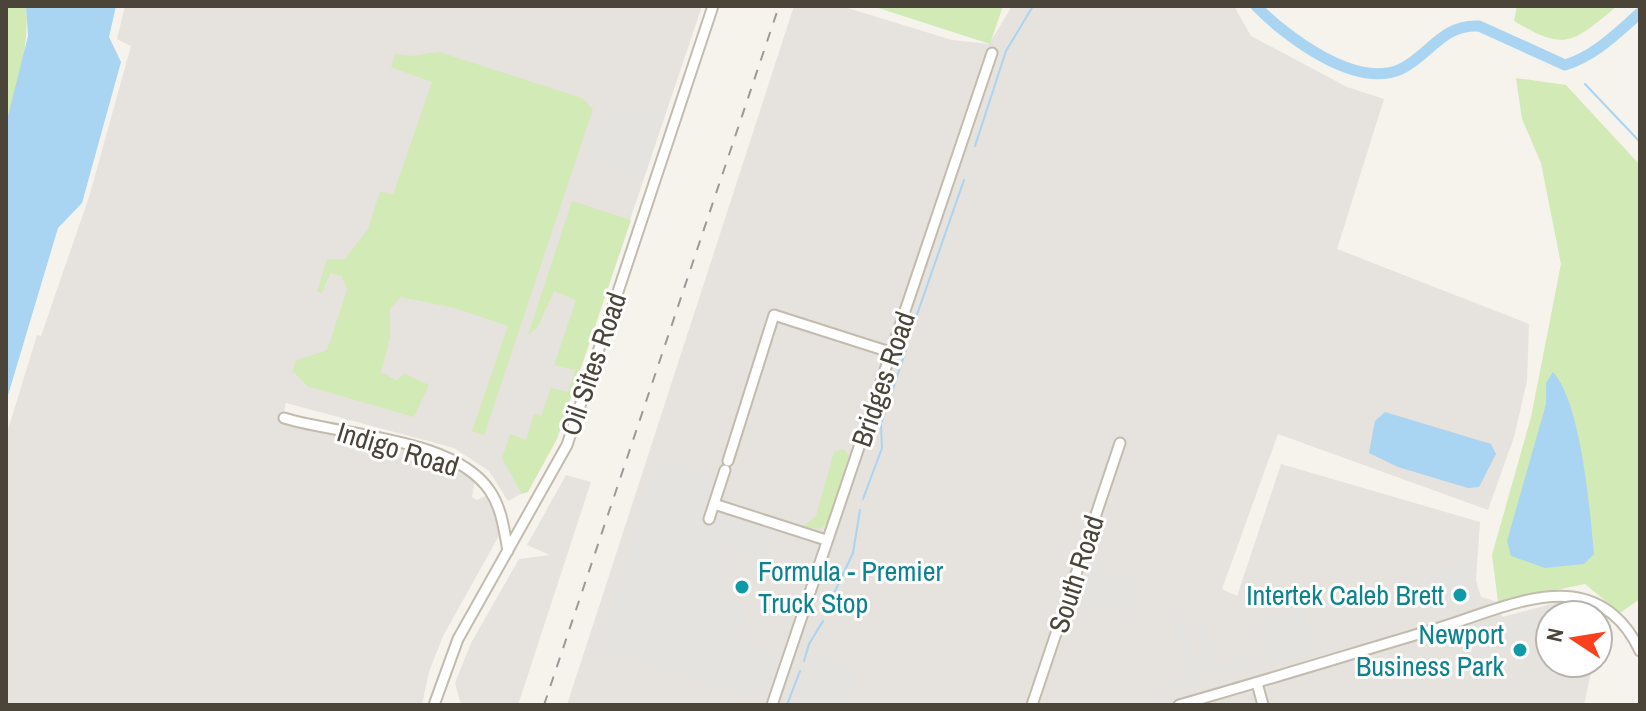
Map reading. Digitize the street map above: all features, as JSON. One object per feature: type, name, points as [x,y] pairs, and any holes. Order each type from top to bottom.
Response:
[{"type":"street","name":"Oil Sites Road","points":[[434,705],[458,639],[567,445],[713,6]]},
{"type":"street","name":"Bridges Road","points":[[772,705],[992,53]]},
{"type":"street","points":[[709,519],[774,315],[893,353]]},
{"type":"street","name":"Indigo Road","points":[[284,418],[359,434],[462,465],[483,482],[497,502],[508,551]]},
{"type":"street","name":"South Road","points":[[1032,705],[1120,443]]},
{"type":"street","points":[[714,504],[826,540]]},
{"type":"street","points":[[1179,705],[1493,611],[1558,597],[1592,601],[1612,612],[1629,631],[1640,650]]},
{"type":"street","points":[[1257,683],[1263,705]]},
{"type":"shaded area","points":[[125,6],[702,6],[557,437],[527,491],[508,501],[489,471],[454,448],[286,403],[282,422],[353,436],[444,461],[475,480],[472,497],[477,500],[487,495],[492,501],[500,534],[443,636],[429,672],[422,705],[6,705],[6,436],[37,335],[41,336],[89,197],[131,46],[117,39]]},
{"type":"shaded area","points":[[794,6],[841,6],[952,40],[989,44],[1012,6],[1234,6],[1251,36],[1347,87],[1384,99],[1337,249],[1529,324],[1527,381],[1514,437],[1488,510],[1278,434],[1222,589],[1237,596],[1281,464],[1480,522],[1476,580],[1481,597],[1498,602],[1502,617],[1534,609],[1534,679],[1590,679],[1584,705],[567,705]]},
{"type":"shaded area","points":[[607,110],[664,110],[642,177],[587,157]]},
{"type":"shaded area","points":[[659,458],[716,477],[702,520],[714,524],[722,514],[773,530],[764,558],[722,545],[717,560],[729,564],[719,596],[748,606],[737,640],[777,655],[762,699],[598,648]]},
{"type":"shaded area","points":[[566,475],[591,482],[518,705],[461,705],[455,683],[471,643],[519,559],[550,555],[527,545]]},
{"type":"shaded area","points":[[1475,560],[1474,579],[1448,589],[1452,607],[1430,614],[1428,607],[1436,604],[1430,584],[1425,585],[1423,576]]},
{"type":"shaded area","points":[[1090,565],[1138,581],[1126,616],[1077,595]]},
{"type":"shaded area","points":[[1301,608],[1315,651],[1269,665],[1255,622]]},
{"type":"shaded area","points":[[1200,612],[1216,667],[1260,654],[1262,662],[1219,675],[1217,671],[1208,673],[1193,620]]},
{"type":"shaded area","points":[[1534,614],[1534,630],[1487,645],[1496,676],[1486,679],[1476,632]]},
{"type":"shaded area","points":[[1181,616],[1198,677],[1195,682],[1151,694],[1150,688],[1188,676],[1172,617]]},
{"type":"shaded area","points":[[811,654],[858,669],[846,705],[794,705]]},
{"type":"green space","points":[[6,6],[26,6],[27,21],[22,65],[6,124]]},
{"type":"green space","points":[[872,6],[1003,6],[990,44]]},
{"type":"green space","points":[[1517,6],[1617,6],[1579,35],[1557,40],[1514,21]]},
{"type":"green space","points":[[439,52],[582,98],[593,109],[484,435],[472,431],[508,326],[455,308],[401,297],[390,309],[390,338],[381,372],[396,380],[405,374],[429,385],[414,417],[307,386],[293,371],[295,361],[327,350],[347,290],[342,276],[330,273],[322,293],[317,292],[327,259],[345,259],[368,229],[380,191],[393,195],[432,82],[391,67],[395,54],[410,56]]},
{"type":"green space","points":[[1516,78],[1566,85],[1640,165],[1640,599],[1620,613],[1614,608],[1614,599],[1603,599],[1585,584],[1498,602],[1492,555],[1531,417],[1561,264],[1541,163],[1522,119]]},
{"type":"green space","points":[[572,201],[631,220],[557,439],[528,492],[522,494],[502,458],[510,434],[526,440],[534,414],[541,416],[551,388],[568,392],[575,370],[554,365],[576,300],[554,291],[537,328],[528,335]]},
{"type":"green space","points":[[844,449],[849,456],[828,523],[820,529],[803,527],[816,516],[834,452]]},
{"type":"water","points":[[26,6],[116,6],[109,37],[121,62],[82,203],[58,228],[6,402],[6,124],[28,36]]},
{"type":"water","points":[[1553,372],[1563,387],[1577,431],[1587,485],[1594,554],[1584,564],[1545,568],[1511,556],[1507,541],[1546,404],[1546,383]]},
{"type":"water","points":[[1385,412],[1491,444],[1496,454],[1479,487],[1468,488],[1398,467],[1369,453],[1375,421]]},
{"type":"waterway","points":[[975,146],[1006,51],[1033,6]]},
{"type":"waterway","points":[[1256,6],[1322,57],[1363,72],[1383,74],[1411,63],[1455,30],[1479,26],[1565,65],[1596,50],[1640,13]]},
{"type":"waterway","points":[[1585,84],[1640,142]]},
{"type":"waterway","points":[[913,326],[964,180]]},
{"type":"waterway","points":[[863,499],[882,448],[881,424],[906,350]]},
{"type":"waterway","points":[[829,604],[853,553],[860,510]]},
{"type":"waterway","points":[[804,661],[809,644],[823,621]]},
{"type":"waterway","points":[[787,705],[800,671]]},
{"type":"railway","points":[[544,705],[779,6]]},
{"type":"place","name":"Formula - Premier Truck Stop","points":[[742,587]]},
{"type":"place","name":"Intertek Caleb Brett","points":[[1460,595]]},
{"type":"place","name":"Newport Business Park","points":[[1520,650]]}]
